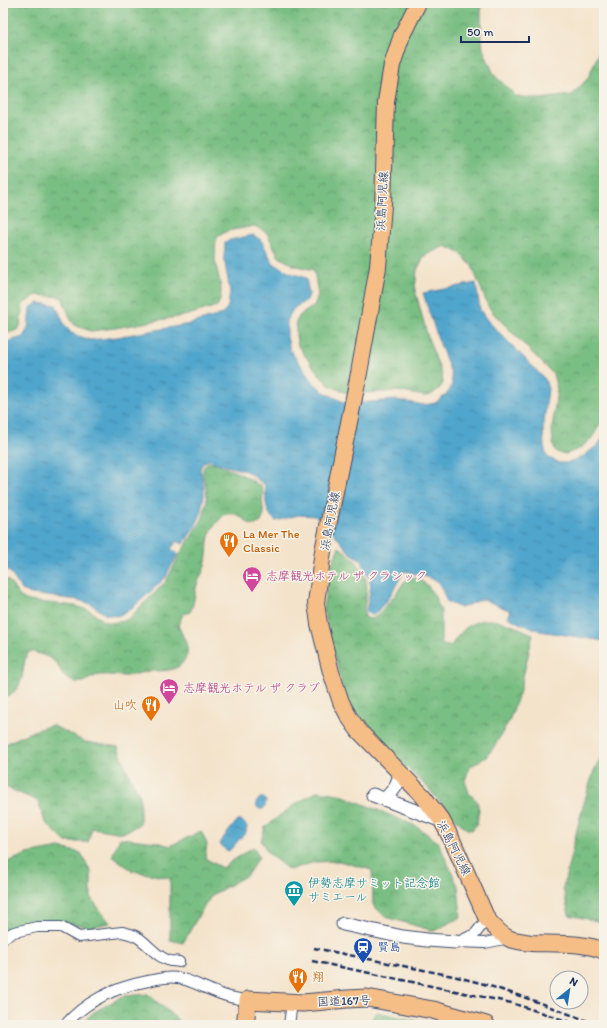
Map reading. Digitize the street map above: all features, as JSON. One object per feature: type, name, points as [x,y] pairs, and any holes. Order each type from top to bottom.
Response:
[{"type":"highway","name":"国道167号","points":[[248,1000],[303,1003],[367,998],[433,1010],[486,1025]]},
{"type":"highway","points":[[245,1025],[248,1000]]},
{"type":"main road","name":"浜島阿児線","points":[[418,3],[402,34],[394,57],[386,102],[383,205],[378,267],[359,373],[323,551],[316,603],[318,624],[331,672],[341,702],[349,717],[359,731],[422,796],[442,821],[487,919],[495,928],[509,938],[522,942],[584,945],[604,951]]},
{"type":"street","points":[[400,773],[398,782],[393,792],[379,797],[442,821]]},
{"type":"street","points":[[456,942],[475,934],[487,919]]},
{"type":"street","points":[[343,924],[403,937],[456,942],[485,943],[509,938]]},
{"type":"street","points":[[3,938],[14,932],[37,927],[61,927],[79,937],[122,932],[138,937],[152,951],[161,957],[170,961],[179,962]]},
{"type":"street","points":[[65,1025],[92,1002],[109,993],[132,984],[158,979],[178,978],[226,996],[248,1000]]},
{"type":"street","points":[[289,1025],[292,1003]]},
{"type":"green space","points":[[3,3],[482,3],[481,32],[483,49],[494,75],[516,96],[540,99],[572,95],[588,78],[598,55],[604,31],[604,417],[592,438],[579,449],[566,454],[561,454],[555,451],[552,430],[557,389],[553,374],[488,306],[472,266],[460,253],[445,246],[424,256],[417,270],[415,290],[428,338],[442,375],[443,383],[440,388],[431,395],[424,396],[397,391],[349,394],[329,385],[321,377],[298,346],[296,336],[296,322],[300,315],[314,306],[318,295],[314,270],[293,265],[279,257],[267,233],[255,226],[227,231],[216,238],[215,260],[221,290],[220,301],[217,306],[188,315],[91,331],[76,326],[71,320],[62,297],[36,295],[23,304],[20,326],[17,330],[3,335]]},
{"type":"green space","points":[[212,462],[250,479],[262,488],[264,515],[261,522],[255,525],[236,514],[225,514],[210,533],[204,569],[197,586],[192,608],[190,612],[183,614],[178,625],[187,647],[187,655],[180,666],[163,671],[149,671],[128,676],[100,675],[84,682],[77,682],[66,678],[52,659],[31,651],[27,655],[18,688],[3,698],[3,577],[10,583],[20,596],[29,601],[76,606],[91,611],[103,621],[110,623],[124,621],[130,618],[166,581],[178,557],[202,520],[207,499],[203,468],[207,463]]},
{"type":"green space","points":[[339,547],[357,562],[364,574],[367,588],[364,610],[366,618],[372,619],[376,617],[404,582],[412,577],[420,580],[428,586],[435,597],[441,611],[441,644],[451,646],[459,634],[467,627],[486,620],[494,620],[510,624],[533,634],[519,694],[509,721],[487,756],[471,766],[468,771],[465,781],[469,793],[477,801],[479,810],[477,824],[472,830],[467,829],[454,818],[427,787],[371,734],[345,698],[323,608],[330,568]]},
{"type":"green space","points":[[52,725],[85,742],[118,747],[128,773],[140,796],[140,824],[123,833],[92,828],[88,842],[66,842],[45,822],[38,801],[5,787],[3,783],[3,745],[33,731]]},
{"type":"green space","points":[[604,754],[604,921],[602,922],[569,915],[563,888],[581,813],[594,770]]},
{"type":"green space","points":[[318,791],[339,794],[416,826],[438,842],[458,886],[461,917],[434,931],[385,917],[373,905],[372,870],[339,861],[315,862],[289,870],[269,854],[261,841],[265,827],[294,805]]},
{"type":"green space","points":[[201,831],[207,844],[205,858],[222,868],[253,847],[259,857],[247,875],[212,895],[183,943],[170,940],[170,878],[133,871],[112,856],[120,838],[157,842],[170,846]]},
{"type":"green space","points":[[60,848],[81,853],[91,872],[91,898],[110,923],[90,927],[61,922],[31,922],[7,931],[3,929],[3,864],[27,854]]},
{"type":"green space","points":[[148,994],[179,1021],[179,1025],[80,1025],[94,1012],[123,996]]},
{"type":"green space","points":[[377,1012],[408,1019],[438,1025],[367,1025]]},
{"type":"water","points":[[253,235],[261,240],[273,263],[290,273],[306,278],[309,294],[307,300],[294,308],[287,319],[287,337],[290,350],[314,383],[324,392],[347,404],[396,400],[424,405],[435,403],[447,394],[452,385],[451,373],[423,293],[476,283],[480,310],[487,320],[545,379],[548,389],[543,430],[544,446],[547,457],[559,463],[567,463],[584,456],[599,444],[604,435],[604,641],[540,631],[521,624],[508,617],[511,611],[483,599],[461,608],[447,602],[442,589],[434,580],[404,571],[389,598],[374,615],[370,615],[366,611],[371,585],[361,560],[349,552],[328,526],[315,516],[298,515],[276,521],[269,513],[265,485],[246,471],[210,460],[204,462],[200,468],[204,486],[204,495],[200,516],[195,527],[183,544],[177,541],[171,549],[178,554],[166,577],[127,612],[117,616],[105,614],[91,604],[78,600],[31,594],[22,590],[9,571],[3,569],[3,343],[23,337],[28,328],[30,308],[38,303],[56,305],[64,324],[71,333],[90,340],[117,337],[190,324],[223,314],[228,306],[230,292],[224,258],[225,243],[230,240]]},
{"type":"water","points":[[260,798],[264,798],[266,801],[263,809],[257,807],[256,803]]},
{"type":"water","points":[[241,820],[247,826],[246,832],[229,851],[226,850],[220,845],[220,842],[237,821]]},
{"type":"railway","points":[[314,948],[453,976],[484,984],[598,1025]]},
{"type":"railway","points":[[312,961],[512,1003],[579,1025]]},
{"type":"place","name":"La Mer The Classic","points":[[229,558]]},
{"type":"place","name":"志摩観光ホテル ザ クラシック","points":[[252,593]]},
{"type":"place","name":"志摩観光ホテル ザ クラブ","points":[[169,705]]},
{"type":"place","name":"山吹","points":[[151,722]]},
{"type":"place","name":"伊勢志摩サミット記念館 サミエール","points":[[294,907]]},
{"type":"place","name":"賢島","points":[[363,964]]},
{"type":"place","name":"翔","points":[[298,994]]}]
